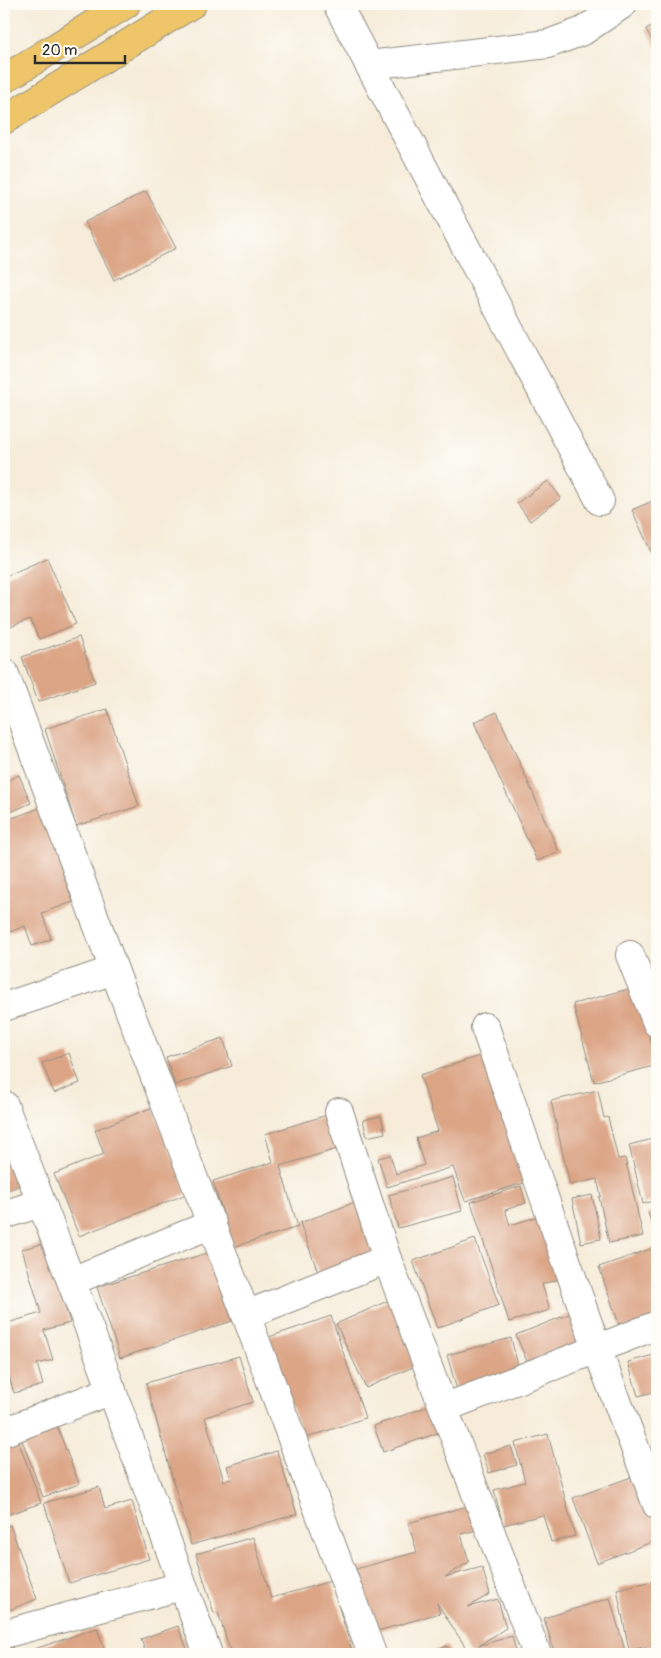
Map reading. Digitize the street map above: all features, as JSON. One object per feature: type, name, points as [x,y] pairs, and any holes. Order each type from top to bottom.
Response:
[{"type":"main road","points":[[4,79],[126,4]]},
{"type":"main road","points":[[4,120],[192,4]]},
{"type":"street","points":[[337,4],[600,501]]},
{"type":"street","points":[[369,65],[548,44],[583,31],[623,4]]},
{"type":"street","points":[[4,672],[114,970],[246,1315],[366,1653]]},
{"type":"street","points":[[630,955],[657,1023]]},
{"type":"street","points":[[4,1007],[114,970]]},
{"type":"street","points":[[485,1027],[597,1349],[657,1505]]},
{"type":"street","points":[[4,1104],[40,1203],[72,1281],[208,1654]]},
{"type":"street","points":[[338,1112],[388,1259],[536,1654]]},
{"type":"street","points":[[4,1215],[40,1203]]},
{"type":"street","points":[[72,1281],[212,1224]]},
{"type":"street","points":[[246,1315],[388,1259]]},
{"type":"street","points":[[444,1408],[657,1325]]},
{"type":"street","points":[[4,1432],[112,1390]]},
{"type":"street","points":[[4,1634],[182,1586]]},
{"type":"building","points":[[657,23],[657,50],[646,29]]},
{"type":"building","points":[[146,191],[176,248],[114,280],[85,222]]},
{"type":"building","points":[[548,481],[561,498],[530,521],[517,503]]},
{"type":"building","points":[[657,499],[657,554],[653,556],[632,510]]},
{"type":"building","points":[[47,558],[76,624],[39,639],[30,619],[10,627],[4,612],[4,577]]},
{"type":"building","points":[[79,637],[95,682],[38,702],[22,657]]},
{"type":"building","points":[[107,709],[139,806],[76,826],[45,729]]},
{"type":"building","points":[[497,712],[559,852],[537,861],[474,722]]},
{"type":"building","points":[[19,775],[31,803],[4,815],[4,782]]},
{"type":"building","points":[[40,808],[73,902],[42,913],[51,939],[32,946],[25,926],[4,934],[4,821]]},
{"type":"building","points":[[636,987],[657,1065],[594,1082],[573,1004]]},
{"type":"building","points":[[223,1038],[232,1066],[175,1085],[166,1057]]},
{"type":"building","points":[[69,1053],[80,1083],[54,1093],[42,1063]]},
{"type":"building","points":[[487,1054],[527,1182],[465,1201],[453,1167],[387,1187],[378,1158],[390,1155],[396,1174],[424,1165],[416,1138],[438,1131],[420,1075]]},
{"type":"building","points":[[598,1090],[604,1118],[608,1117],[618,1159],[625,1158],[643,1236],[609,1243],[597,1179],[570,1185],[551,1101]]},
{"type":"building","points":[[153,1107],[187,1194],[79,1236],[54,1174],[104,1154],[95,1130]]},
{"type":"building","points":[[327,1115],[337,1149],[280,1166],[298,1227],[233,1247],[213,1181],[273,1162],[265,1134]]},
{"type":"building","points":[[381,1116],[385,1133],[367,1137],[363,1120]]},
{"type":"building","points":[[657,1138],[657,1200],[643,1204],[629,1145]]},
{"type":"building","points":[[4,1146],[20,1185],[4,1192]]},
{"type":"building","points":[[453,1177],[462,1211],[398,1228],[389,1195]]},
{"type":"building","points":[[521,1186],[526,1203],[505,1210],[510,1225],[543,1215],[563,1278],[542,1284],[550,1310],[509,1322],[471,1202]]},
{"type":"building","points":[[592,1195],[601,1239],[581,1243],[572,1199]]},
{"type":"building","points":[[361,1200],[381,1252],[319,1275],[300,1223]]},
{"type":"building","points":[[657,1209],[657,1237],[648,1213]]},
{"type":"building","points":[[475,1239],[499,1305],[437,1328],[413,1261]]},
{"type":"building","points":[[46,1243],[70,1323],[44,1330],[53,1360],[37,1364],[43,1385],[14,1393],[4,1360],[4,1324],[41,1313],[22,1249]]},
{"type":"building","points":[[656,1247],[657,1317],[621,1330],[599,1267]]},
{"type":"building","points":[[210,1252],[232,1321],[120,1358],[97,1287]]},
{"type":"building","points":[[394,1298],[424,1362],[366,1388],[336,1324]]},
{"type":"building","points":[[579,1310],[593,1346],[531,1371],[516,1335]]},
{"type":"building","points":[[331,1316],[365,1418],[303,1439],[269,1337]]},
{"type":"building","points":[[511,1338],[520,1373],[457,1390],[447,1355]]},
{"type":"building","points":[[657,1354],[657,1391],[638,1396],[628,1362]]},
{"type":"building","points":[[239,1356],[253,1402],[205,1417],[224,1481],[231,1479],[227,1466],[277,1451],[297,1514],[191,1545],[146,1383]]},
{"type":"building","points":[[4,1388],[12,1415],[4,1418]]},
{"type":"building","points":[[431,1405],[441,1432],[383,1452],[374,1426]]},
{"type":"building","points":[[57,1426],[79,1484],[43,1497],[22,1440]]},
{"type":"building","points":[[548,1434],[575,1536],[551,1542],[543,1515],[503,1525],[494,1490],[525,1482],[515,1443]]},
{"type":"building","points":[[18,1440],[41,1503],[4,1516],[4,1445]]},
{"type":"building","points":[[511,1446],[517,1465],[489,1473],[483,1454]]},
{"type":"building","points":[[637,1475],[657,1528],[657,1540],[597,1563],[573,1498]]},
{"type":"building","points":[[99,1487],[105,1509],[132,1501],[149,1559],[69,1583],[44,1503]]},
{"type":"building","points":[[471,1505],[477,1530],[461,1534],[469,1562],[445,1577],[482,1567],[490,1594],[468,1607],[498,1599],[506,1628],[478,1646],[512,1636],[517,1654],[470,1654],[437,1603],[440,1613],[374,1632],[356,1569],[417,1552],[408,1523]]},
{"type":"building","points":[[10,1525],[37,1599],[4,1612],[4,1528]]},
{"type":"building","points":[[253,1537],[271,1598],[331,1581],[352,1651],[341,1654],[231,1654],[218,1612],[214,1613],[196,1554]]},
{"type":"building","points":[[657,1580],[657,1645],[629,1650],[617,1589]]},
{"type":"building","points":[[610,1598],[626,1654],[555,1654],[544,1618]]},
{"type":"building","points":[[178,1626],[189,1654],[146,1654],[141,1639]]},
{"type":"building","points":[[97,1628],[106,1654],[20,1654]]},
{"type":"building","points":[[11,1644],[14,1654],[4,1654],[4,1647]]},
{"type":"building","points":[[447,1646],[451,1654],[427,1654]]}]
